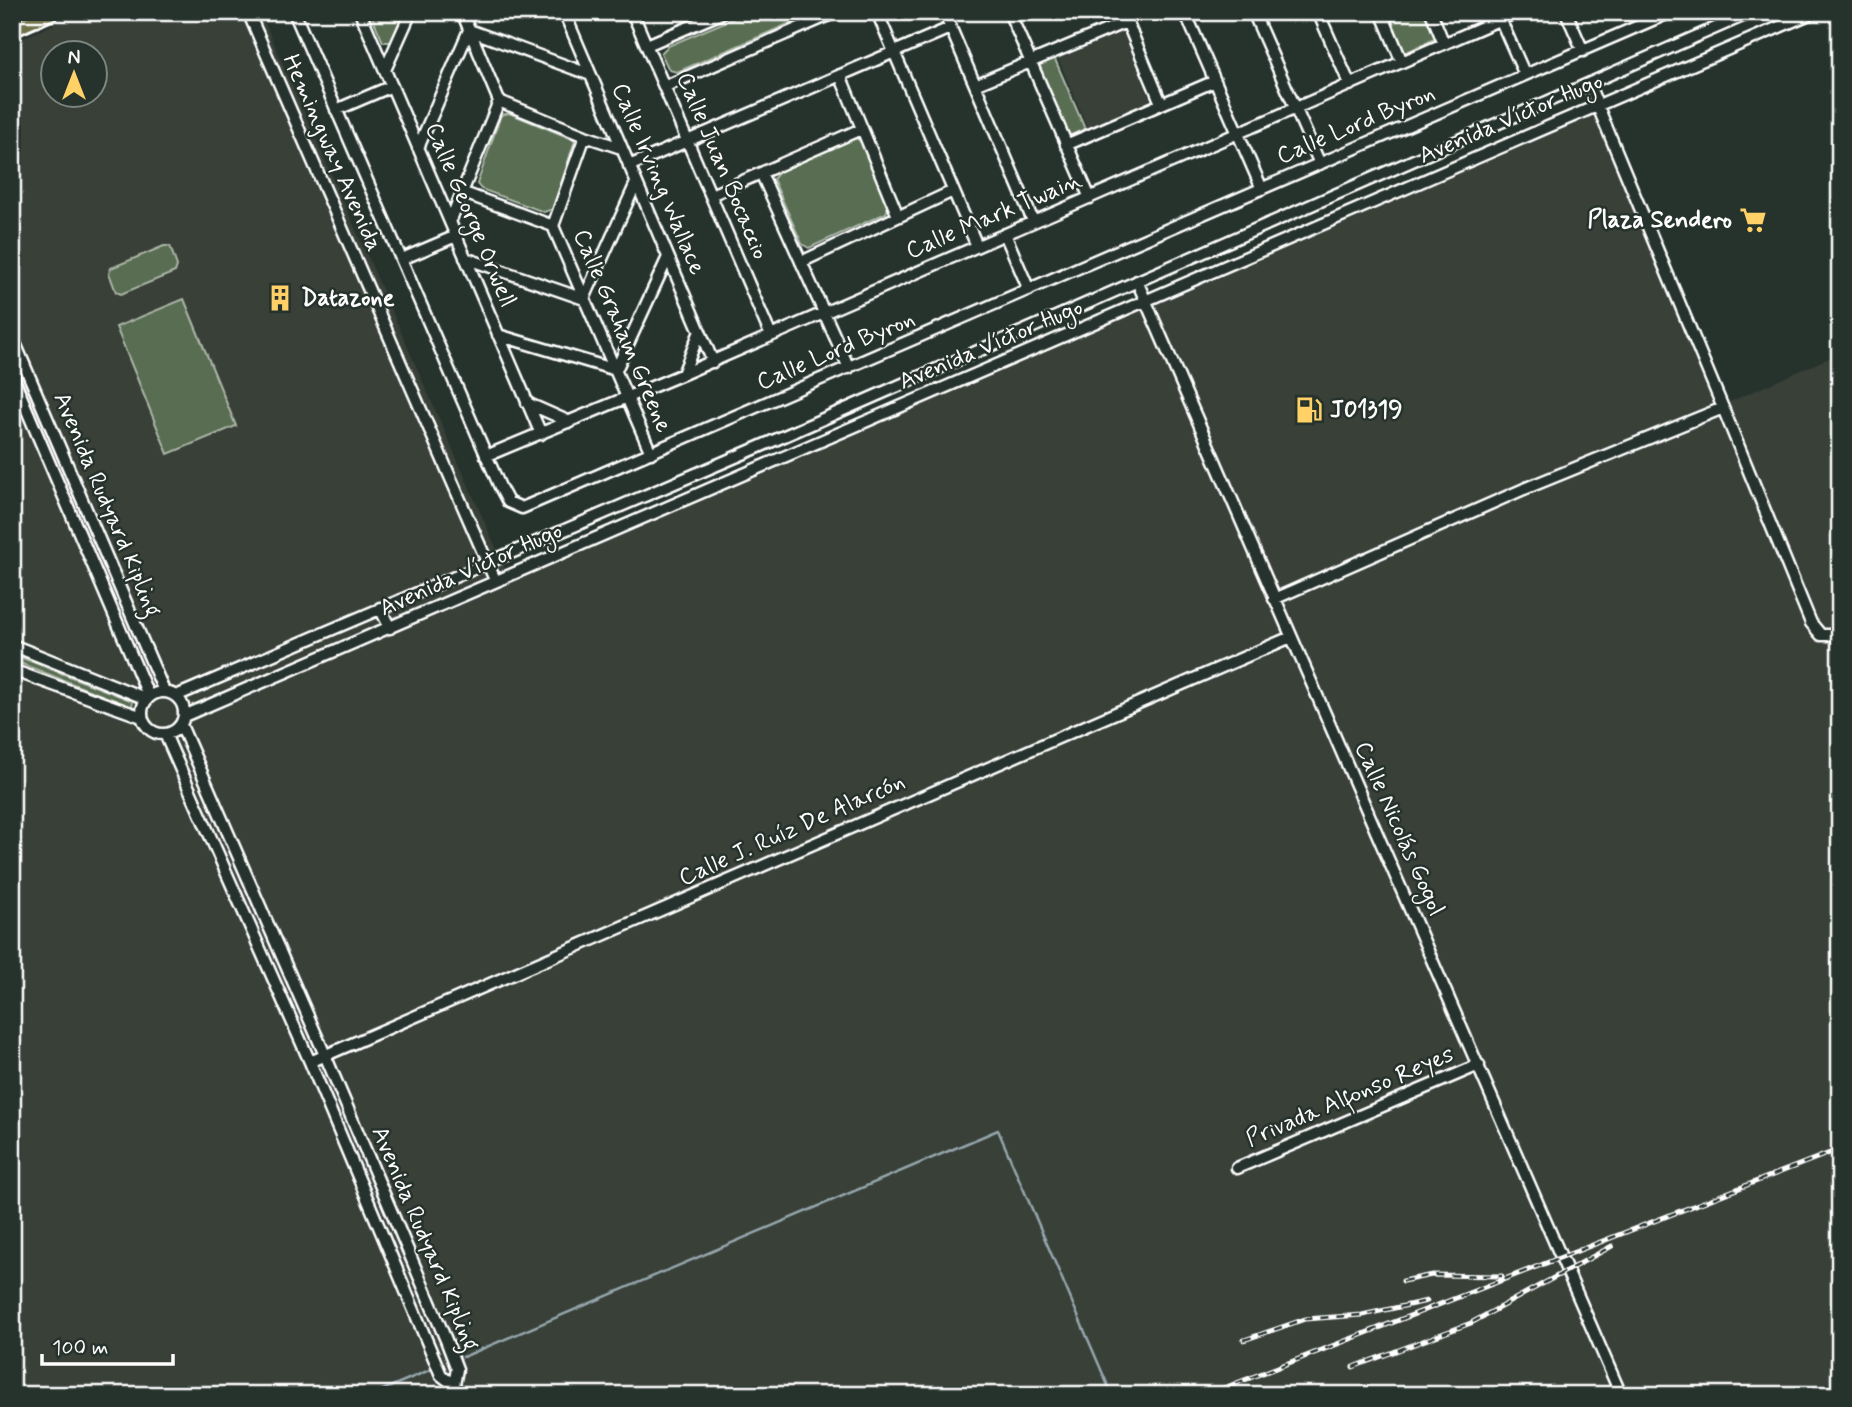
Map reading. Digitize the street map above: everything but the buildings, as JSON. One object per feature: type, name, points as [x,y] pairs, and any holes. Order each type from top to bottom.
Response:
[{"type":"main road","points":[[12,30],[50,13]]},
{"type":"street","name":"Hemingway Avenida","points":[[248,12],[495,580]]},
{"type":"street","name":"Calle Lord Byron","points":[[294,12],[486,456],[508,502],[522,508],[1671,12]]},
{"type":"street","name":"Calle George Orwell","points":[[360,12],[541,434]]},
{"type":"street","points":[[385,70],[411,12]]},
{"type":"street","points":[[450,222],[499,101],[461,12]]},
{"type":"street","name":"Calle Juan Bocaccio","points":[[632,12],[771,336]]},
{"type":"street","points":[[647,45],[724,12]]},
{"type":"street","points":[[666,86],[835,12]]},
{"type":"street","points":[[877,12],[977,246]]},
{"type":"street","points":[[944,12],[1033,221]]},
{"type":"street","points":[[1009,12],[1090,198]]},
{"type":"street","points":[[1185,12],[1262,189]]},
{"type":"street","points":[[1254,12],[1320,164]]},
{"type":"street","points":[[1318,12],[1350,85]]},
{"type":"street","points":[[1381,12],[1402,62]]},
{"type":"street","points":[[1431,12],[1444,44]]},
{"type":"street","name":"Calle Mark Twain","points":[[486,456],[713,362],[1444,44],[1499,16],[1517,12]]},
{"type":"street","points":[[1566,12],[1583,51]]},
{"type":"street","name":"Avenida Víctor Hugo","points":[[176,696],[488,563],[1752,12]]},
{"type":"street","name":"Avenida Víctor Hugo","points":[[182,720],[495,580],[1814,12]]},
{"type":"street","name":"Calle Irving Wallace","points":[[568,14],[621,148],[713,362]]},
{"type":"street","points":[[1499,16],[1525,75]]},
{"type":"street","points":[[975,85],[1125,17],[1161,103]]},
{"type":"street","points":[[629,166],[950,27]]},
{"type":"street","points":[[469,30],[591,75]]},
{"type":"street","points":[[418,148],[469,30]]},
{"type":"street","points":[[840,75],[898,216]]},
{"type":"street","points":[[1066,145],[1215,81]]},
{"type":"street","points":[[1589,85],[1811,622],[1821,635],[1840,635]]},
{"type":"street","points":[[336,110],[392,86]]},
{"type":"street","points":[[499,101],[621,148]]},
{"type":"street","points":[[711,195],[862,129]]},
{"type":"street","name":"Calle Graham Greene","points":[[585,136],[553,226],[651,453]]},
{"type":"street","points":[[761,173],[849,368]]},
{"type":"street","points":[[465,258],[584,299],[636,183]]},
{"type":"street","points":[[801,262],[953,191]]},
{"type":"street","name":"Calle Graham Greene","points":[[464,193],[553,226]]},
{"type":"street","points":[[1005,234],[1029,290]]},
{"type":"street","points":[[402,259],[456,236]]},
{"type":"street","points":[[498,335],[616,370],[668,257]]},
{"type":"street","name":"Calle Nicolás Gogol","points":[[1137,281],[1621,1395]]},
{"type":"street","points":[[683,374],[699,331]]},
{"type":"street","name":"Avenida Rudyard Kipling","points":[[12,336],[164,691]]},
{"type":"street","name":"Avenida Rudyard Kipling","points":[[12,375],[148,698]]},
{"type":"street","points":[[527,403],[570,422]]},
{"type":"street","points":[[1274,599],[1524,489],[1723,408]]},
{"type":"street","points":[[380,608],[390,628]]},
{"type":"street","name":"Calle J. Ruíz De Alarcón","points":[[310,1062],[1291,637]]},
{"type":"street","points":[[12,645],[148,698],[164,691],[176,696],[183,705],[182,720],[165,734],[148,728],[142,716],[12,670]]},
{"type":"street","points":[[142,716],[148,698]]},
{"type":"street","name":"Avenida Rudyard Kipling","points":[[165,734],[310,1062],[441,1375],[454,1385],[457,1368],[446,1340],[182,720]]},
{"type":"street","name":"Privada Alfonso Reyes","points":[[1237,1168],[1479,1065]]},
{"type":"street","points":[[430,1347],[446,1340]]},
{"type":"shaded area","points":[[81,12],[260,12],[511,582],[1592,104],[1720,406],[1840,353],[1840,1395],[12,1395],[12,43]]},
{"type":"shaded area","points":[[1118,33],[1126,35],[1151,102],[1088,129],[1058,58]]},
{"type":"green space","points":[[370,12],[405,12],[393,42],[383,42]]},
{"type":"green space","points":[[748,12],[816,12],[677,72],[669,70],[661,53],[668,46]]},
{"type":"green space","points":[[1385,12],[1424,12],[1436,38],[1403,54]]},
{"type":"green space","points":[[1054,57],[1085,129],[1066,137],[1035,66]]},
{"type":"green space","points":[[509,113],[575,140],[553,209],[544,212],[481,189],[477,184],[501,115]]},
{"type":"green space","points":[[856,138],[861,142],[888,208],[886,213],[809,248],[802,244],[773,179],[781,170]]},
{"type":"green space","points":[[170,246],[177,266],[175,272],[121,294],[116,292],[109,273],[111,268]]},
{"type":"green space","points":[[184,299],[236,426],[168,454],[116,327]]},
{"type":"green space","points":[[12,654],[133,701],[132,707],[12,660]]},
{"type":"waterway","points":[[463,1357],[998,1130],[1112,1395]]},
{"type":"waterway","points":[[371,1395],[432,1369]]},
{"type":"railway","points":[[1206,1395],[1840,1149]]},
{"type":"railway","points":[[1353,1367],[1471,1323],[1612,1246]]},
{"type":"railway","points":[[1403,1281],[1432,1275],[1502,1276]]},
{"type":"railway","points":[[1244,1340],[1305,1319],[1362,1315],[1427,1301]]},
{"type":"place","name":"Plaza Sendero","points":[[1753,220]]},
{"type":"place","name":"Datazone","points":[[280,298]]},
{"type":"place","name":"J01319","points":[[1309,410]]}]
